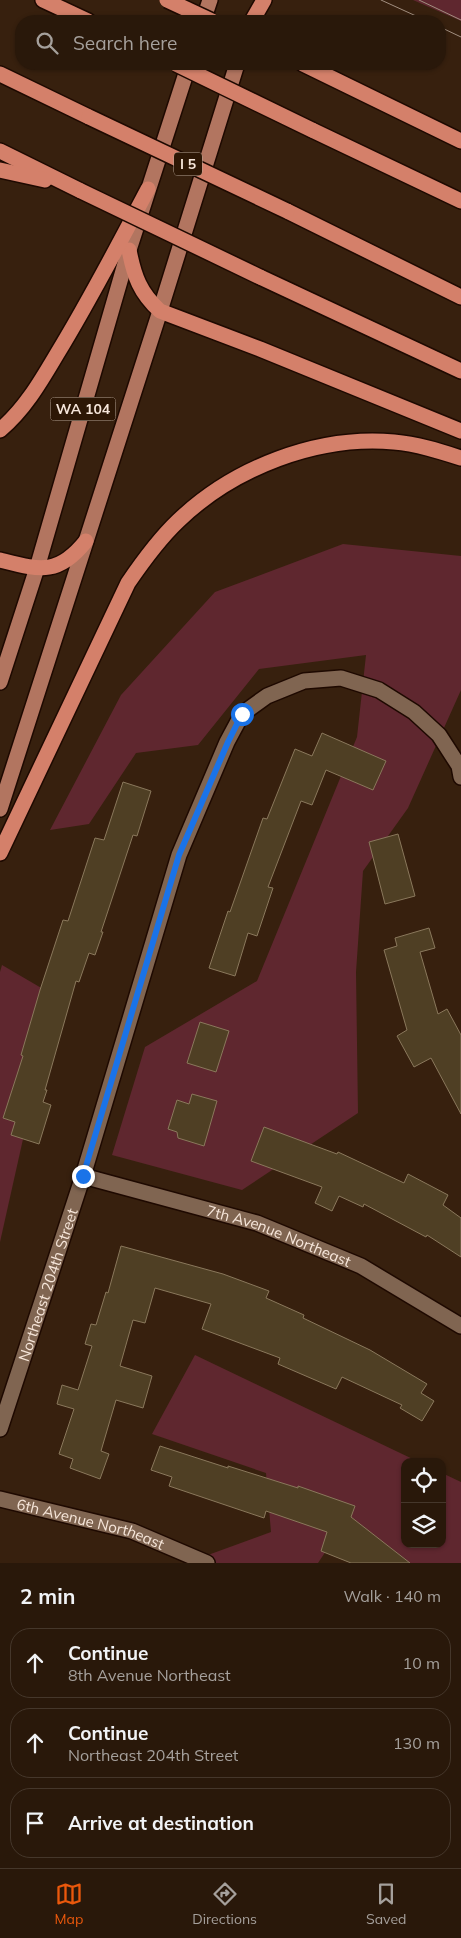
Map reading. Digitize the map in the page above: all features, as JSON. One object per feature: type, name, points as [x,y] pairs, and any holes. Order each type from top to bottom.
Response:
[{"type":"highway","points":[[43,0],[75,15]]},
{"type":"highway","points":[[167,0],[199,15]]},
{"type":"highway","points":[[255,15],[264,0]]},
{"type":"highway","points":[[188,70],[461,200]]},
{"type":"highway","points":[[316,70],[461,141]]},
{"type":"highway","name":"I 5","points":[[0,74],[287,211],[461,297]]},
{"type":"highway","points":[[358,90],[461,128]]},
{"type":"highway","points":[[0,151],[260,277],[461,371]]},
{"type":"highway","points":[[0,170],[81,191]]},
{"type":"highway","points":[[0,430],[24,405],[53,361],[72,330],[148,190]]},
{"type":"highway","points":[[129,250],[132,269],[140,288],[148,300],[160,312],[260,349],[461,431]]},
{"type":"highway","points":[[0,853],[128,583],[151,549],[178,520],[209,496],[242,475],[271,462],[311,450],[336,445],[394,442],[429,448],[461,458]]},
{"type":"highway","points":[[0,560],[37,568],[50,568],[64,563],[74,556],[86,541]]},
{"type":"main road","points":[[205,15],[210,0]]},
{"type":"main road","points":[[252,15],[256,0]]},
{"type":"main road","name":"WA 104","points":[[0,682],[37,568],[129,250],[187,70]]},
{"type":"main road","name":"WA 104","points":[[0,809],[160,312],[235,70]]},
{"type":"street","name":"Northeast 204th Street","points":[[0,1429],[83,1176],[179,855],[242,714],[267,696],[304,681],[342,678],[380,690],[414,712],[438,736],[459,766],[461,777]]},
{"type":"street","name":"7th Avenue Northeast","points":[[83,1176],[257,1223],[361,1266],[461,1326]]},
{"type":"street","name":"6th Avenue Northeast","points":[[0,1499],[132,1531],[207,1563]]},
{"type":"shaded area","points":[[413,0],[461,0],[461,21]]},
{"type":"shaded area","points":[[343,544],[461,556],[461,690],[408,808],[363,871],[356,972],[358,1113],[242,1190],[112,1155],[145,1047],[257,981],[357,737],[366,655],[259,669],[198,745],[136,753],[89,824],[50,830],[121,695],[215,592]]},
{"type":"shaded area","points":[[2,965],[55,996],[0,1242],[0,972]]},
{"type":"shaded area","points":[[195,1355],[411,1458],[401,1458],[401,1548],[446,1548],[446,1475],[461,1482],[461,1563],[386,1563],[340,1530],[318,1563],[186,1563],[271,1532],[266,1473],[152,1434]]},
{"type":"building","points":[[322,733],[386,761],[373,790],[326,770],[312,805],[301,801],[268,887],[273,888],[257,936],[248,933],[235,976],[209,968],[263,818],[267,819],[295,749],[312,756]]},
{"type":"building","points":[[123,782],[151,791],[137,836],[133,835],[95,955],[89,953],[79,982],[76,981],[45,1090],[47,1090],[43,1102],[51,1105],[39,1144],[11,1135],[15,1122],[3,1118],[23,1056],[21,1055],[40,990],[63,920],[68,921],[95,838],[104,840]]},
{"type":"building","points":[[398,834],[415,896],[385,904],[369,842]]},
{"type":"building","points":[[429,928],[435,948],[420,952],[438,1014],[447,1009],[461,1035],[461,1114],[431,1058],[414,1067],[397,1036],[407,1030],[384,950],[397,946],[395,938]]},
{"type":"building","points":[[200,1022],[229,1031],[216,1072],[187,1063]]},
{"type":"building","points":[[192,1094],[217,1101],[204,1146],[178,1138],[177,1132],[168,1129],[177,1100],[189,1104]]},
{"type":"building","points":[[264,1127],[337,1154],[338,1152],[404,1183],[408,1174],[448,1195],[443,1205],[461,1218],[461,1257],[427,1235],[426,1237],[364,1204],[363,1207],[339,1196],[332,1211],[315,1203],[322,1187],[251,1161]]},
{"type":"building","points":[[121,1246],[223,1274],[269,1291],[266,1298],[304,1315],[303,1318],[370,1350],[427,1384],[421,1393],[434,1401],[422,1421],[400,1408],[402,1405],[342,1377],[336,1389],[278,1364],[280,1358],[202,1329],[211,1304],[155,1288],[145,1323],[133,1320],[120,1366],[152,1376],[143,1408],[116,1400],[101,1451],[109,1454],[100,1479],[70,1468],[73,1459],[59,1454],[74,1409],[57,1404],[62,1385],[78,1390],[92,1346],[85,1344],[91,1324],[96,1325],[106,1292],[108,1293]]},
{"type":"building","points":[[160,1446],[228,1468],[228,1466],[298,1488],[298,1486],[355,1506],[351,1517],[410,1563],[351,1563],[321,1551],[327,1532],[266,1511],[264,1518],[169,1486],[172,1477],[151,1470]]},
{"type":"tram line","points":[[381,0],[414,15]]},
{"type":"tram line","points":[[419,0],[461,20]]},
{"type":"tram line","points":[[446,30],[461,37]]},
{"type":"route","points":[[83,1176],[179,855],[242,714]]}]
